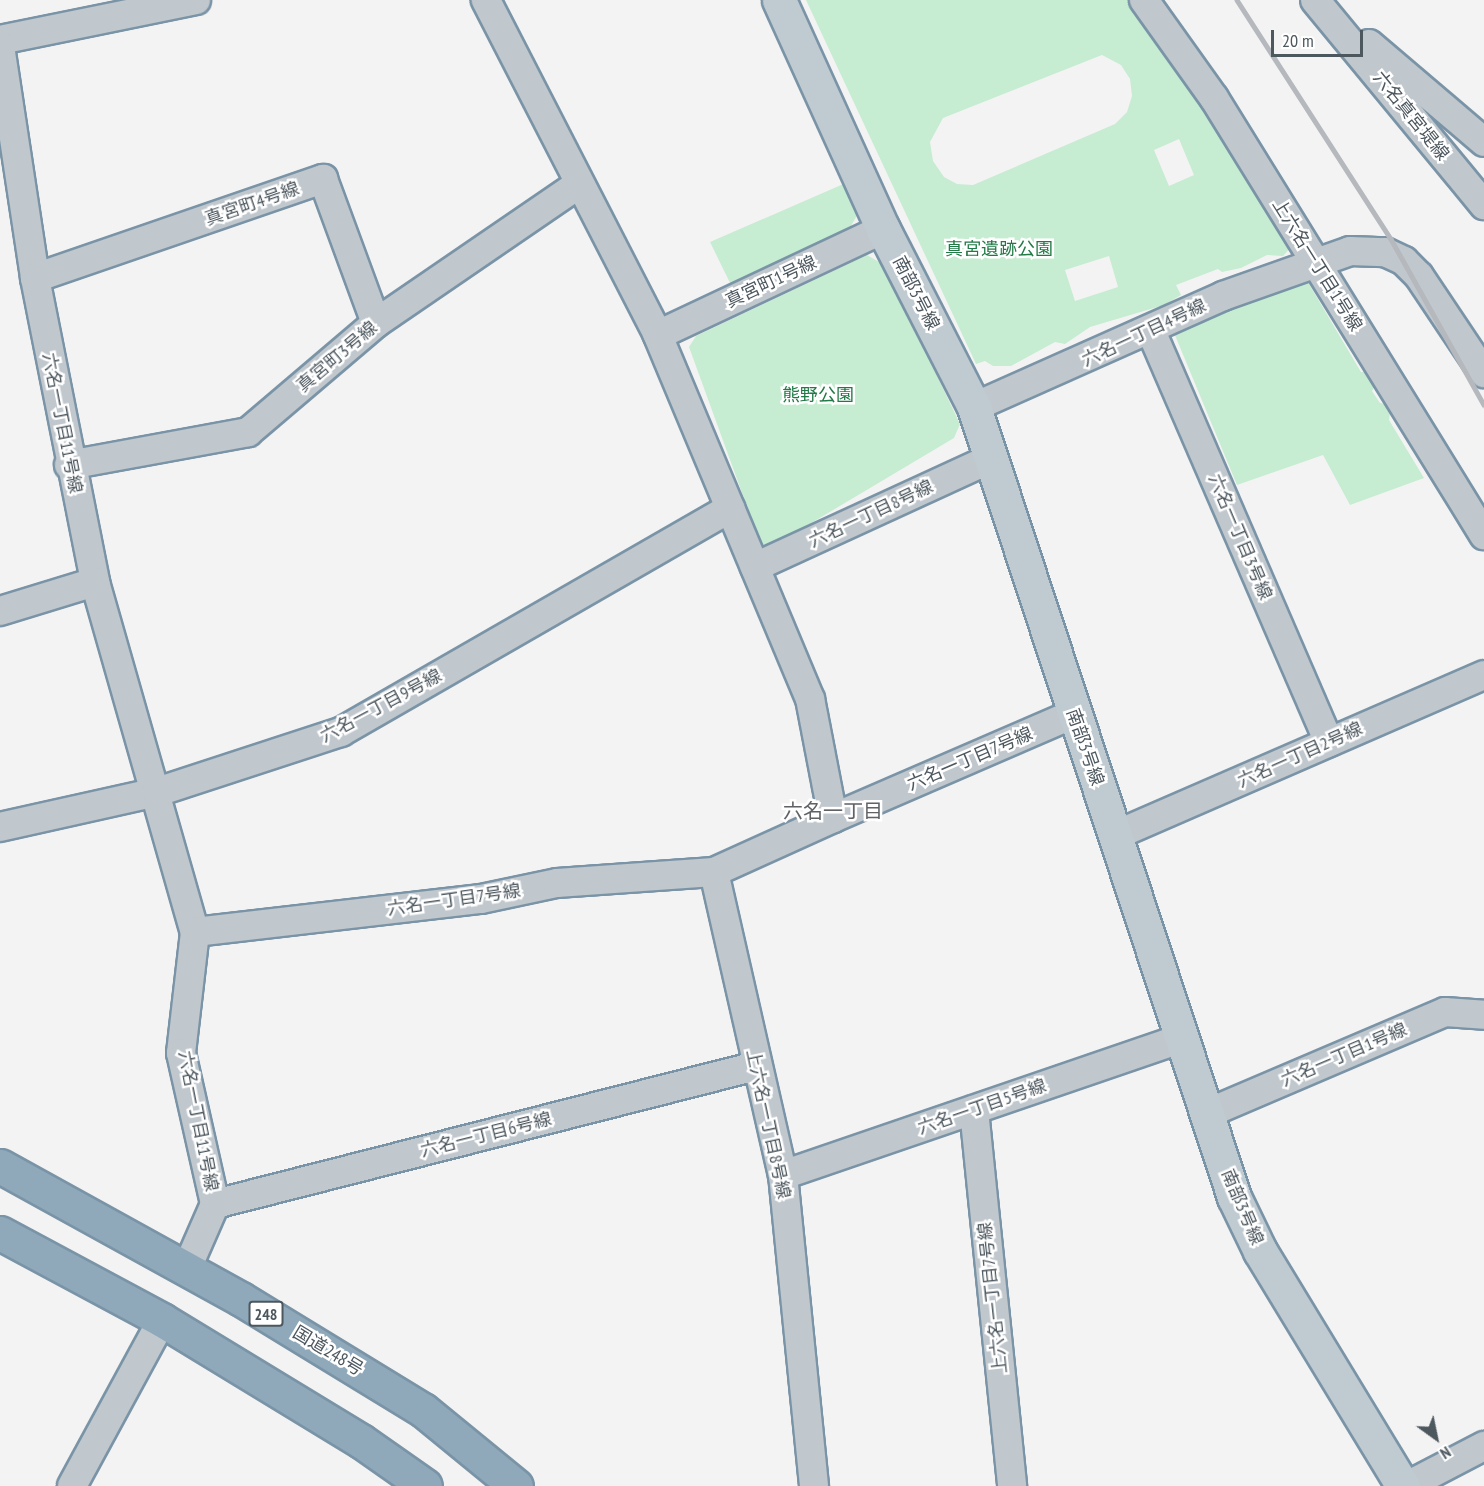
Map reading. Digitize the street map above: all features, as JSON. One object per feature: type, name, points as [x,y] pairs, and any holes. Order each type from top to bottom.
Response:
[{"type":"highway","name":"国道248号","points":[[0,1166],[187,1268],[423,1410],[516,1486]]},
{"type":"highway","points":[[0,1233],[162,1320],[361,1441],[425,1486]]},
{"type":"street","points":[[486,0],[658,335],[810,699],[833,818]]},
{"type":"street","name":"南部3号線","points":[[779,0],[883,229],[974,407],[988,460],[1116,835],[1234,1197],[1260,1251],[1403,1486]]},
{"type":"street","name":"上六名一丁目1号線","points":[[1144,0],[1214,98],[1484,535]]},
{"type":"street","points":[[1316,0],[1484,142]]},
{"type":"street","name":"六名真宮堤線","points":[[1316,0],[1484,205]]},
{"type":"street","points":[[0,40],[190,1]]},
{"type":"street","name":"六名一丁目11号線","points":[[0,46],[35,278],[69,465],[95,582],[139,741],[158,792],[195,932],[181,1053],[215,1204],[187,1268]]},
{"type":"street","name":"真宮町4号線","points":[[35,278],[323,179],[376,323]]},
{"type":"street","name":"真宮町3号線","points":[[69,465],[248,432],[376,323],[579,184]]},
{"type":"street","name":"真宮町1号線","points":[[658,335],[883,229]]},
{"type":"street","name":"六名一丁目4号線","points":[[974,407],[1151,331],[1223,296],[1350,251],[1385,252],[1404,261],[1425,284],[1484,373]]},
{"type":"street","name":"六名一丁目3号線","points":[[1151,331],[1329,742]]},
{"type":"street","name":"六名一丁目8号線","points":[[755,567],[988,460]]},
{"type":"street","name":"六名一丁目9号線","points":[[0,827],[158,792],[341,732],[730,508]]},
{"type":"street","points":[[0,612],[95,582]]},
{"type":"street","name":"六名一丁目2号線","points":[[1116,835],[1484,675]]},
{"type":"street","name":"六名一丁目7号線","points":[[195,932],[481,899],[556,883],[714,872],[1073,714]]},
{"type":"street","name":"上六名一丁目8号線","points":[[714,872],[756,1066],[783,1175],[814,1486]]},
{"type":"street","name":"六名一丁目1号線","points":[[1206,1114],[1445,1012],[1484,1015]]},
{"type":"street","name":"六名一丁目5号線","points":[[783,1175],[1181,1039]]},
{"type":"street","name":"六名一丁目6号線","points":[[215,1204],[756,1066]]},
{"type":"street","name":"上六名一丁目7号線","points":[[974,1110],[1012,1486]]},
{"type":"street","points":[[72,1486],[162,1320]]},
{"type":"street","points":[[1407,1486],[1484,1446]]},
{"type":"green space","name":"真宮遺跡公園","points":[[806,0],[1135,0],[1231,141],[1232,157],[1243,173],[1251,170],[1295,243],[1283,256],[1267,255],[1241,268],[1222,272],[1218,269],[1176,285],[1181,295],[1164,305],[1090,327],[1065,344],[1055,342],[1011,366],[993,366],[985,361],[976,364]],"holes":[[[1102,55],[1121,65],[1130,79],[1132,96],[1127,112],[1115,124],[973,185],[957,184],[944,177],[933,161],[930,142],[943,118]],[[1179,139],[1194,175],[1169,186],[1154,150]],[[1109,256],[1118,287],[1075,301],[1065,270]]]},
{"type":"green space","points":[[848,182],[860,210],[847,233],[735,293],[710,242]]},
{"type":"green space","name":"熊野公園","points":[[867,255],[884,265],[960,424],[954,438],[776,544],[761,545],[689,347],[696,336]]},
{"type":"green space","points":[[1303,274],[1361,372],[1368,372],[1376,384],[1372,391],[1380,403],[1391,405],[1389,420],[1424,478],[1350,505],[1323,455],[1237,485],[1172,328]]},
{"type":"railway","points":[[1237,0],[1391,239],[1484,405]]},
{"type":"district","name":"六名一丁目","points":[[833,811]]}]
